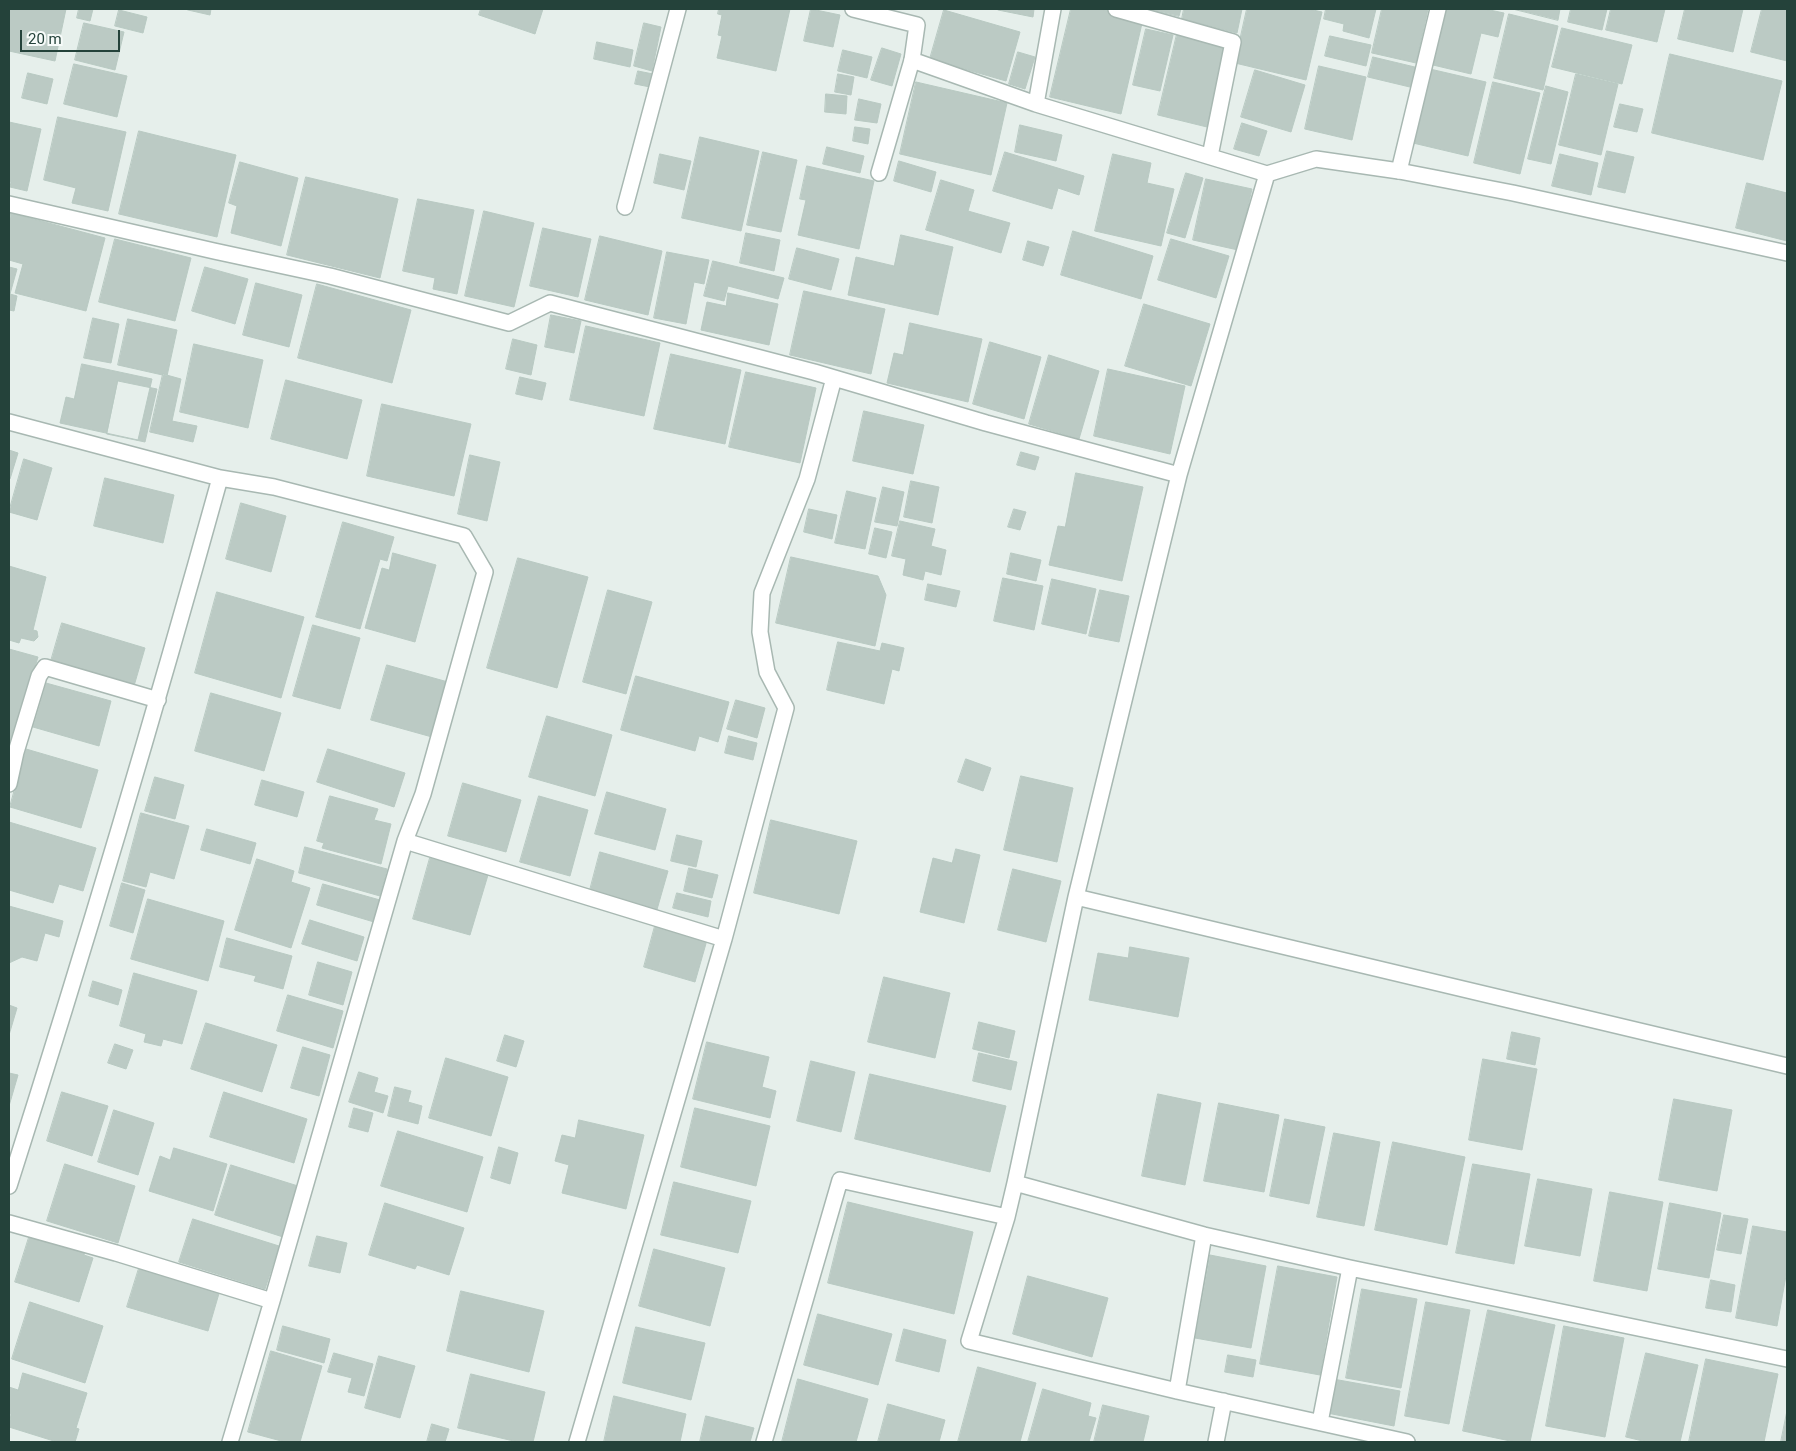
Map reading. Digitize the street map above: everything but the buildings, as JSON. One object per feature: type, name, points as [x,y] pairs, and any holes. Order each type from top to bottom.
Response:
[{"type":"street","points":[[625,207],[678,9]]},
{"type":"street","points":[[852,9],[917,25],[912,60],[879,173]]},
{"type":"street","points":[[1036,104],[1053,9]]},
{"type":"street","points":[[1116,9],[1233,42],[1210,156]]},
{"type":"street","points":[[1399,171],[1438,9]]},
{"type":"street","points":[[912,60],[1036,104],[1267,174],[1316,159],[1399,171],[1522,195],[1787,253]]},
{"type":"street","points":[[1267,174],[1179,475],[1076,897],[1007,1217],[969,1341],[1177,1391],[1406,1442]]},
{"type":"street","points":[[9,204],[330,276],[509,322],[550,303],[834,378],[986,423],[1179,475]]},
{"type":"street","points":[[577,1442],[724,939],[786,708],[767,672],[760,632],[762,593],[807,479],[834,378]]},
{"type":"street","points":[[9,422],[220,478],[274,487],[464,536],[485,572],[423,794],[405,841],[230,1442]]},
{"type":"street","points":[[9,1186],[58,1034],[158,700],[220,478]]},
{"type":"street","points":[[9,784],[16,752],[39,676],[44,667],[158,700]]},
{"type":"street","points":[[405,841],[724,939]]},
{"type":"street","points":[[1076,897],[1787,1066]]},
{"type":"street","points":[[764,1442],[840,1180],[1007,1217]]},
{"type":"street","points":[[1015,1183],[1204,1235],[1350,1268],[1787,1359]]},
{"type":"street","points":[[9,1223],[116,1253],[272,1302]]},
{"type":"street","points":[[1177,1391],[1204,1235]]},
{"type":"street","points":[[1320,1422],[1350,1268]]},
{"type":"street","points":[[1216,1442],[1224,1401]]}]
